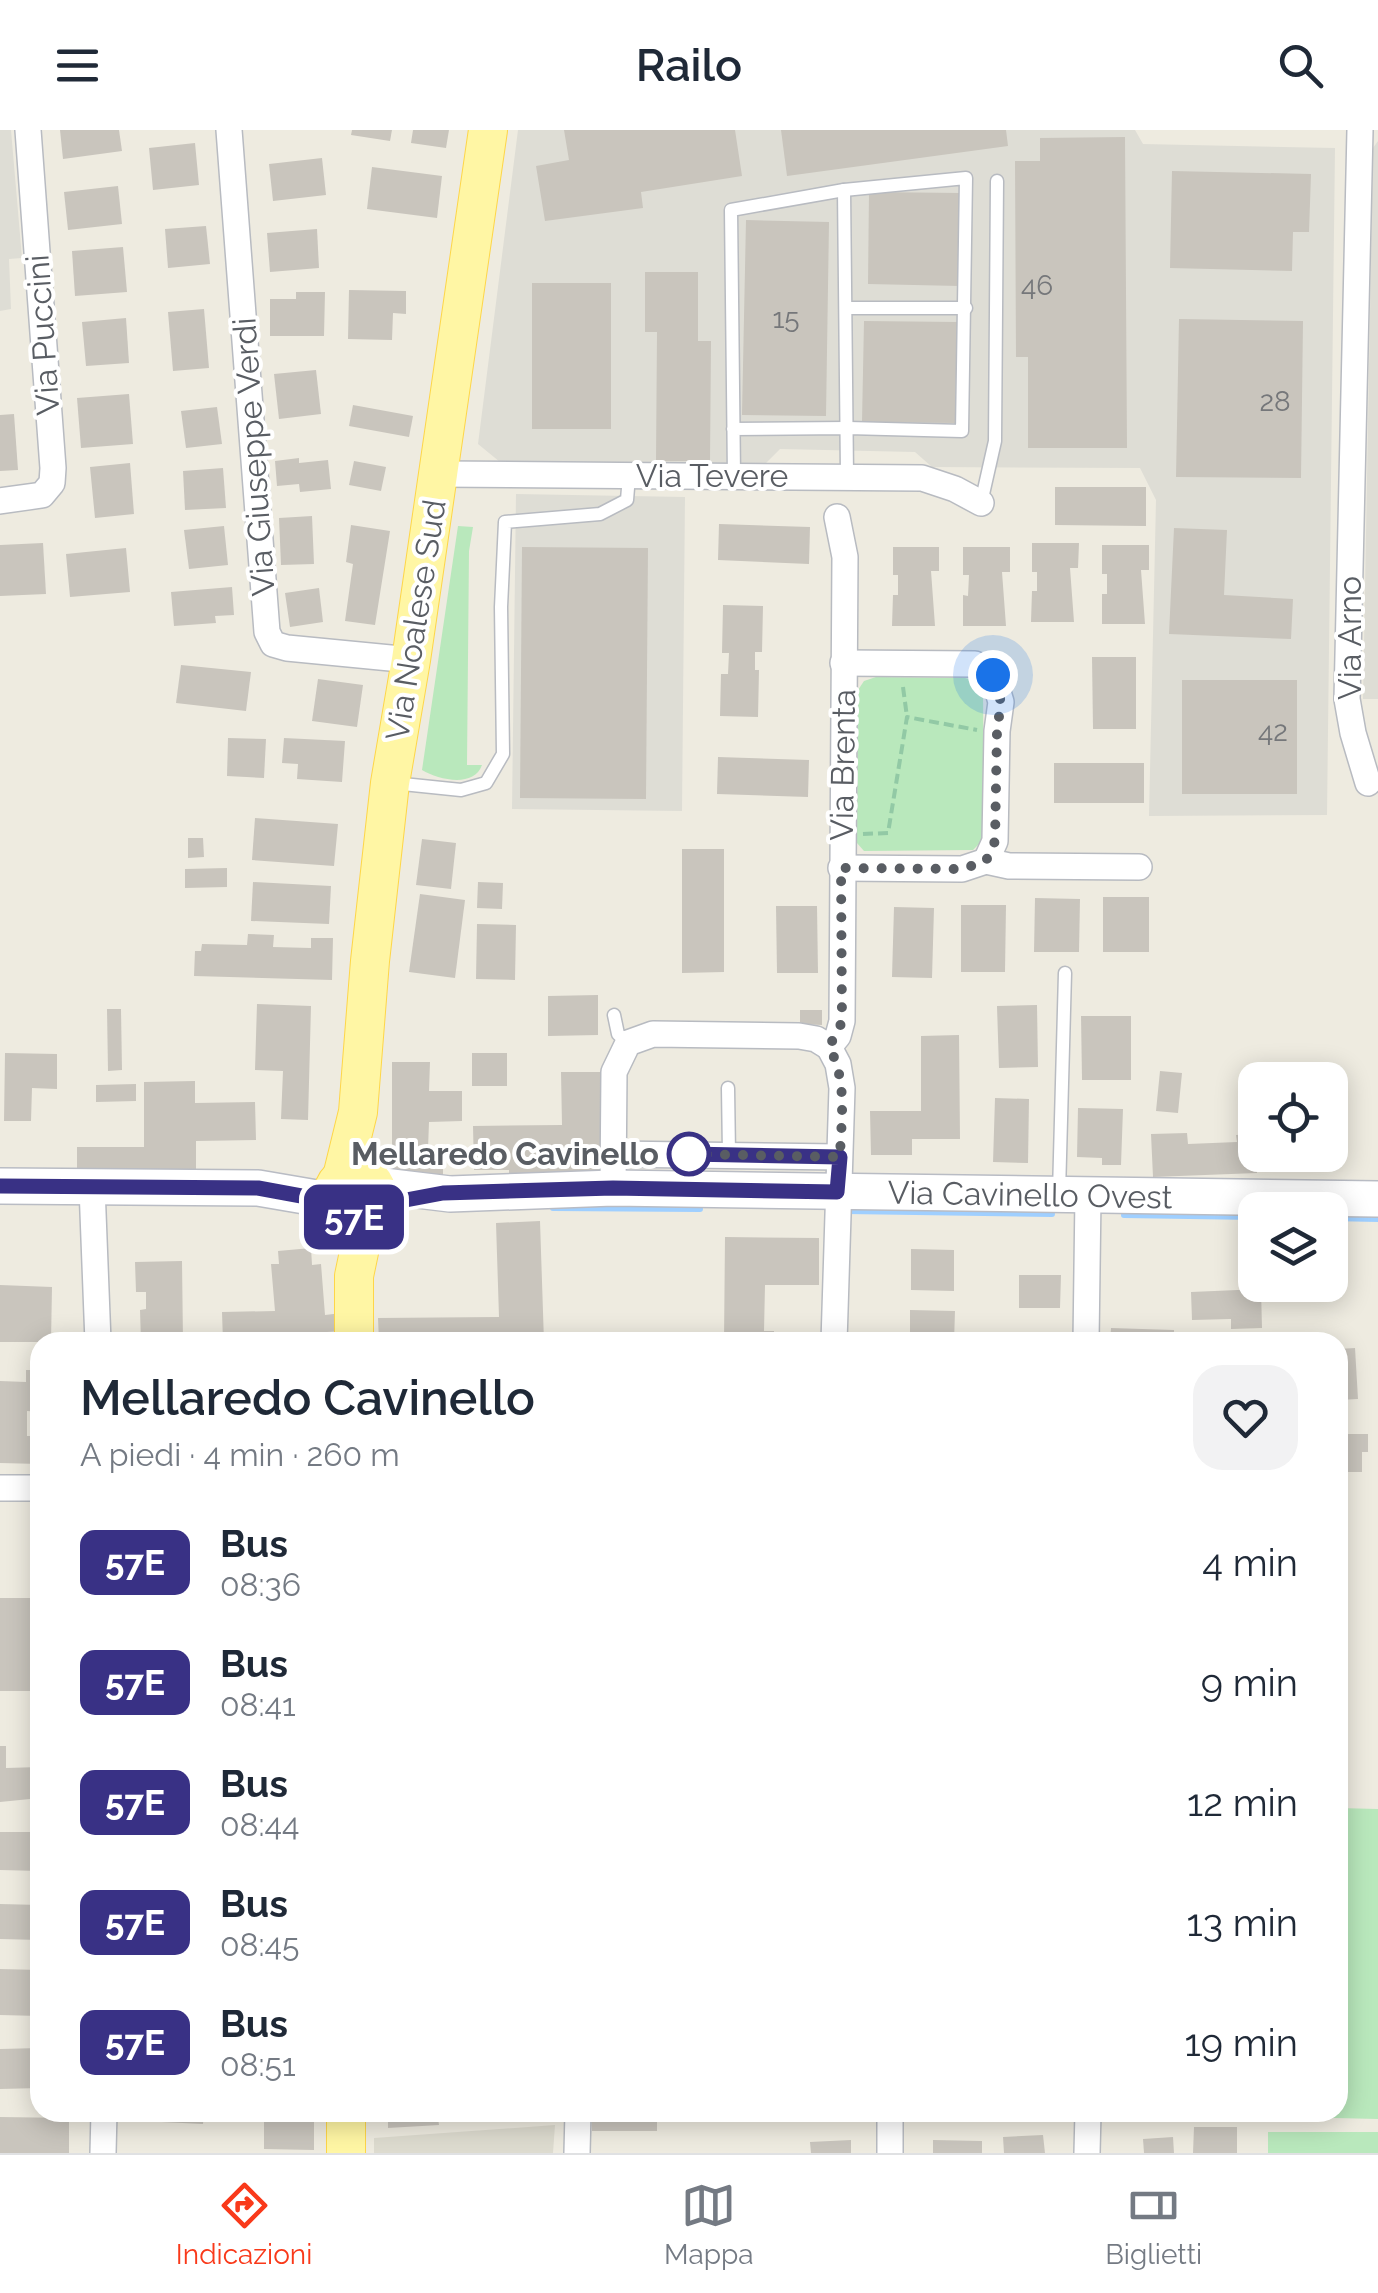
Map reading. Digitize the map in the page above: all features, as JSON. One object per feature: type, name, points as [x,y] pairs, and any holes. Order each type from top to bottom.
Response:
[{"type":"main road","name":"Via Noalese Sud","points":[[354,1332],[358,1112],[370,960],[390,783],[488,130]]},
{"type":"main road","points":[[346,2122],[346,2153]]},
{"type":"street","name":"Via Puccini","points":[[0,501],[42,495],[52,483],[28,130]]},
{"type":"street","name":"Via Giuseppe Verdi","points":[[229,130],[267,632],[273,644],[286,648],[411,660]]},
{"type":"street","name":"Via Arno","points":[[1360,138],[1347,699],[1368,783]]},
{"type":"street","name":"Via Tevere","points":[[438,474],[922,478],[955,488],[981,503]]},
{"type":"street","name":"Via Brenta","points":[[829,1047],[842,1022],[846,701],[844,544],[837,516]]},
{"type":"street","name":"Via Brenta","points":[[843,663],[976,664],[993,675],[1001,702],[995,841],[986,861]]},
{"type":"street","name":"Via Brenta","points":[[841,868],[962,869],[986,861],[996,865],[1139,867]]},
{"type":"street","points":[[834,1332],[842,1088],[838,1064],[829,1047],[816,1039],[799,1036],[653,1034],[628,1044],[614,1072],[613,1171],[728,1154],[838,1175]]},
{"type":"street","name":"Via Cavinello Ovest","points":[[356,1195],[443,1193],[613,1171],[838,1175],[1074,1196],[1378,1199]]},
{"type":"street","points":[[0,1186],[278,1189],[356,1195]]},
{"type":"street","points":[[92,1187],[98,1332]]},
{"type":"street","points":[[1074,1196],[1085,1332]]},
{"type":"street","points":[[0,1488],[30,1488]]},
{"type":"street","points":[[104,2122],[104,2153]]},
{"type":"street","points":[[577,2153],[578,2122]]},
{"type":"street","points":[[890,2122],[890,2153]]},
{"type":"street","points":[[1088,2122],[1088,2153]]},
{"type":"lane","points":[[733,429],[962,431],[966,178],[844,190],[731,210],[733,429],[734,476]]},
{"type":"lane","points":[[981,503],[995,441],[997,181]]},
{"type":"lane","points":[[844,190],[847,475]]},
{"type":"lane","points":[[847,308],[966,308]]},
{"type":"lane","points":[[390,783],[461,790],[486,783],[503,754],[501,607],[506,522],[600,514],[628,500],[630,476]]},
{"type":"lane","points":[[1064,973],[1074,1196]]},
{"type":"lane","points":[[614,1015],[618,1034],[628,1044]]},
{"type":"lane","points":[[728,1088],[728,1154]]},
{"type":"path","points":[[853,834],[888,833],[907,717],[902,675]]},
{"type":"path","points":[[907,717],[986,731]]},
{"type":"shaded area","points":[[0,130],[11,130],[22,258],[9,259],[11,309],[0,311]]},
{"type":"shaded area","points":[[518,130],[1135,130],[1143,144],[1335,148],[1327,815],[1149,816],[1156,500],[1140,468],[932,467],[915,452],[780,449],[765,464],[500,462],[478,444]]},
{"type":"shaded area","points":[[1378,141],[1378,699],[1363,699],[1373,148]]},
{"type":"shaded area","points":[[516,494],[685,497],[682,811],[512,809]]},
{"type":"shaded area","points":[[555,2125],[553,2153],[374,2153],[374,2138]]},
{"type":"green space","points":[[458,526],[473,527],[469,551],[467,765],[482,765],[472,777],[455,780],[422,770]]},
{"type":"green space","points":[[876,677],[965,678],[975,681],[983,690],[984,831],[973,850],[864,851],[857,843],[858,690],[864,681]]},
{"type":"green space","points":[[1348,1808],[1378,1809],[1378,2119],[1348,2118]]},
{"type":"green space","points":[[1268,2132],[1378,2132],[1378,2153],[1268,2153]]},
{"type":"building","points":[[60,130],[119,130],[122,151],[63,159]]},
{"type":"building","points":[[352,130],[392,130],[390,141],[351,135]]},
{"type":"building","points":[[413,130],[449,130],[446,148],[411,143]]},
{"type":"building","points":[[564,130],[735,130],[742,176],[641,192],[643,208],[545,221],[536,166],[569,160]]},
{"type":"building","points":[[781,130],[1006,130],[1008,146],[787,176]]},
{"type":"building","points":[[1125,137],[1127,448],[1028,448],[1028,357],[1016,357],[1015,161],[1040,161],[1040,138]]},
{"type":"building","points":[[195,143],[199,185],[153,190],[149,148]]},
{"type":"building","points":[[322,158],[326,195],[273,201],[269,164]]},
{"type":"building","points":[[372,167],[442,176],[437,218],[367,209]]},
{"type":"building","points":[[1172,171],[1311,174],[1309,232],[1293,232],[1292,271],[1170,268]]},
{"type":"building","points":[[118,186],[122,224],[68,230],[64,192]]},
{"type":"building","points":[[869,192],[961,193],[960,286],[868,284]]},
{"type":"building","points":[[746,220],[829,222],[826,416],[742,415]]},
{"type":"building","points":[[206,226],[210,264],[168,268],[165,229]]},
{"type":"building","points":[[317,229],[319,268],[270,272],[267,233]]},
{"type":"building","points":[[123,247],[127,292],[75,296],[72,251]]},
{"type":"building","points":[[645,272],[698,272],[698,341],[711,341],[710,461],[656,461],[657,332],[645,332]]},
{"type":"building","points":[[532,283],[611,283],[611,429],[532,429]]},
{"type":"building","points":[[349,290],[406,291],[406,314],[393,313],[392,340],[348,339]]},
{"type":"building","points":[[296,292],[325,292],[324,336],[270,336],[270,299],[296,299]]},
{"type":"building","points":[[204,309],[209,368],[173,371],[168,312]]},
{"type":"building","points":[[126,318],[129,363],[86,366],[82,322]]},
{"type":"building","points":[[1179,319],[1303,321],[1301,478],[1176,477]]},
{"type":"building","points":[[864,321],[957,322],[955,423],[862,422]]},
{"type":"building","points":[[316,370],[321,414],[279,419],[274,374]]},
{"type":"building","points":[[129,394],[133,444],[81,448],[77,398]]},
{"type":"building","points":[[353,405],[413,416],[409,437],[349,426]]},
{"type":"building","points":[[217,407],[222,444],[186,448],[181,411]]},
{"type":"building","points":[[14,414],[18,470],[0,471],[0,415]]},
{"type":"building","points":[[299,458],[299,463],[328,460],[331,489],[300,492],[299,484],[277,486],[275,461]]},
{"type":"building","points":[[354,461],[386,467],[381,491],[349,485]]},
{"type":"building","points":[[130,463],[134,514],[95,518],[90,467]]},
{"type":"building","points":[[223,468],[226,508],[185,510],[183,471]]},
{"type":"building","points":[[1055,487],[1146,487],[1146,526],[1055,525]]},
{"type":"building","points":[[312,516],[314,564],[281,565],[279,518]]},
{"type":"building","points":[[719,524],[810,527],[809,564],[718,560]]},
{"type":"building","points":[[351,525],[390,531],[375,625],[345,621],[353,564],[346,562]]},
{"type":"building","points":[[224,526],[228,565],[189,569],[184,530]]},
{"type":"building","points":[[1174,528],[1227,530],[1224,595],[1293,599],[1291,639],[1169,634]]},
{"type":"building","points":[[43,543],[46,594],[0,596],[0,545]]},
{"type":"building","points":[[1032,543],[1079,543],[1078,568],[1070,568],[1074,622],[1031,622],[1032,591],[1037,591],[1037,572],[1032,572]]},
{"type":"building","points":[[1102,545],[1149,545],[1149,570],[1141,570],[1145,624],[1102,624],[1107,574],[1102,574]]},
{"type":"building","points":[[522,547],[648,548],[646,799],[520,798]]},
{"type":"building","points":[[893,547],[939,547],[939,571],[931,571],[935,626],[892,626],[893,595],[898,595]]},
{"type":"building","points":[[963,547],[1010,547],[1010,572],[1002,572],[1006,626],[963,626],[963,595],[968,596],[969,575],[963,575]]},
{"type":"building","points":[[126,548],[130,592],[70,597],[66,554]]},
{"type":"building","points":[[232,587],[234,615],[215,616],[216,623],[174,626],[171,592]]},
{"type":"building","points":[[319,588],[323,622],[290,627],[285,593]]},
{"type":"building","points":[[723,605],[763,606],[762,652],[755,652],[755,670],[759,670],[758,717],[720,716],[721,674],[728,674],[729,653],[722,653]]},
{"type":"building","points":[[1092,657],[1136,657],[1136,729],[1093,729]]},
{"type":"building","points":[[181,665],[251,672],[246,711],[176,703]]},
{"type":"building","points":[[318,679],[363,685],[357,727],[312,721]]},
{"type":"building","points":[[1182,680],[1297,680],[1297,794],[1182,794]]},
{"type":"building","points":[[228,738],[266,739],[264,778],[227,776]]},
{"type":"building","points":[[284,738],[345,741],[342,782],[297,779],[298,764],[282,763]]},
{"type":"building","points":[[718,757],[809,760],[808,797],[717,794]]},
{"type":"building","points":[[1054,763],[1144,763],[1144,803],[1054,803]]},
{"type":"building","points":[[255,818],[338,824],[334,866],[252,860]]},
{"type":"building","points":[[188,838],[203,838],[204,857],[188,858]]},
{"type":"building","points":[[422,839],[456,843],[451,889],[416,885]]},
{"type":"building","points":[[682,849],[724,849],[724,972],[682,973]]},
{"type":"building","points":[[227,868],[227,887],[185,888],[185,869]]},
{"type":"building","points":[[253,882],[331,886],[329,924],[251,921]]},
{"type":"building","points":[[478,882],[503,883],[502,909],[477,908]]},
{"type":"building","points":[[420,894],[465,900],[455,978],[409,972]]},
{"type":"building","points":[[1103,897],[1149,897],[1149,952],[1103,952]]},
{"type":"building","points":[[1035,898],[1080,899],[1079,952],[1034,952]]},
{"type":"building","points":[[961,905],[1006,905],[1005,972],[961,972]]},
{"type":"building","points":[[776,906],[817,906],[818,973],[777,973]]},
{"type":"building","points":[[894,907],[934,908],[932,978],[892,977]]},
{"type":"building","points":[[477,924],[516,925],[515,980],[476,979]]},
{"type":"building","points":[[248,934],[274,935],[273,947],[311,948],[311,938],[333,938],[332,980],[194,976],[195,951],[201,951],[202,944],[247,945]]},
{"type":"building","points":[[598,995],[598,1035],[548,1036],[548,996]]},
{"type":"building","points":[[257,1004],[311,1006],[308,1120],[281,1119],[283,1071],[255,1070]]},
{"type":"building","points":[[1037,1005],[1038,1067],[999,1068],[997,1006]]},
{"type":"building","points":[[107,1009],[121,1009],[122,1070],[108,1071]]},
{"type":"building","points":[[800,1010],[822,1010],[822,1025],[800,1024]]},
{"type":"building","points":[[1081,1016],[1131,1016],[1131,1080],[1082,1080]]},
{"type":"building","points":[[959,1035],[960,1139],[912,1139],[912,1155],[871,1155],[870,1111],[921,1111],[921,1036]]},
{"type":"building","points":[[5,1053],[57,1054],[57,1089],[32,1088],[31,1121],[4,1121]]},
{"type":"building","points":[[472,1053],[507,1053],[507,1086],[472,1086]]},
{"type":"building","points":[[392,1062],[430,1062],[429,1091],[462,1091],[462,1121],[429,1122],[428,1149],[443,1148],[443,1184],[392,1179]]},
{"type":"building","points":[[1160,1071],[1182,1073],[1178,1113],[1156,1111]]},
{"type":"building","points":[[561,1072],[603,1072],[604,1176],[509,1178],[509,1170],[474,1170],[473,1126],[562,1125]]},
{"type":"building","points":[[195,1081],[195,1103],[255,1102],[256,1140],[196,1141],[196,1179],[77,1180],[77,1147],[144,1147],[144,1082]]},
{"type":"building","points":[[136,1084],[136,1101],[96,1102],[96,1085]]},
{"type":"building","points":[[995,1098],[1029,1099],[1028,1163],[993,1162]]},
{"type":"building","points":[[1078,1108],[1123,1109],[1121,1165],[1102,1165],[1102,1158],[1077,1157]]},
{"type":"building","points":[[1187,1133],[1188,1144],[1237,1142],[1238,1135],[1238,1172],[1257,1173],[1153,1177],[1151,1134]]},
{"type":"building","points":[[540,1221],[544,1332],[379,1332],[378,1318],[499,1317],[496,1223]]},
{"type":"building","points":[[725,1237],[819,1238],[819,1285],[765,1285],[764,1331],[774,1332],[724,1332]]},
{"type":"building","points":[[311,1248],[312,1265],[321,1264],[325,1315],[342,1313],[343,1331],[223,1332],[222,1312],[275,1311],[271,1264],[279,1264],[278,1251]]},
{"type":"building","points":[[911,1249],[954,1250],[954,1291],[911,1290]]},
{"type":"building","points":[[182,1261],[183,1332],[141,1332],[140,1310],[146,1309],[146,1292],[136,1292],[135,1262]]},
{"type":"building","points":[[1019,1275],[1061,1275],[1060,1308],[1019,1308]]},
{"type":"building","points":[[0,1285],[52,1287],[51,1332],[30,1332],[30,1342],[0,1342]]},
{"type":"building","points":[[1238,1290],[1238,1302],[1261,1302],[1262,1328],[1231,1329],[1231,1319],[1192,1320],[1191,1292]]},
{"type":"building","points":[[910,1310],[955,1311],[954,1332],[910,1332]]},
{"type":"building","points":[[1111,1328],[1174,1330],[1174,1332],[1111,1332]]},
{"type":"building","points":[[1348,1348],[1355,1348],[1358,1399],[1348,1400]]},
{"type":"building","points":[[26,1370],[30,1370],[30,1464],[0,1463],[0,1381],[26,1382]]},
{"type":"building","points":[[1348,1434],[1368,1434],[1368,1452],[1362,1452],[1362,1472],[1348,1472]]},
{"type":"building","points":[[0,1598],[30,1598],[30,1691],[0,1691]]},
{"type":"building","points":[[0,1746],[6,1746],[6,1768],[30,1767],[30,1799],[0,1802]]},
{"type":"building","points":[[0,1832],[30,1832],[30,1871],[0,1870]]},
{"type":"building","points":[[0,1904],[30,1905],[30,1940],[0,1939]]},
{"type":"building","points":[[0,1969],[30,1970],[30,2016],[0,2015]]},
{"type":"building","points":[[30,2048],[30,2088],[0,2089],[0,2049]]},
{"type":"building","points":[[0,2117],[69,2122],[69,2153],[0,2153]]},
{"type":"building","points":[[264,2122],[314,2122],[314,2150],[264,2149]]},
{"type":"building","points":[[388,2122],[439,2125],[388,2128]]},
{"type":"building","points":[[592,2122],[657,2122],[657,2131],[592,2131]]},
{"type":"building","points":[[1194,2127],[1237,2127],[1237,2153],[1193,2153]]},
{"type":"building","points":[[1043,2135],[1045,2153],[1004,2153],[1003,2137]]},
{"type":"building","points":[[1173,2137],[1174,2153],[1144,2153],[1143,2139]]},
{"type":"building","points":[[851,2140],[851,2153],[811,2153],[810,2142]]},
{"type":"building","points":[[933,2140],[982,2141],[982,2153],[933,2153]]},
{"type":"waterway","points":[[553,1208],[700,1209]]},
{"type":"waterway","points":[[847,1211],[1052,1214]]},
{"type":"waterway","points":[[1124,1215],[1238,1217]]},
{"type":"waterway","points":[[1348,1218],[1378,1219]]},
{"type":"bus line","name":"57E","points":[[0,1186],[278,1189],[334,1202],[342,1213],[358,1217],[374,1206],[443,1193],[613,1188],[837,1192],[840,1157],[689,1154]]},
{"type":"place","name":"Mellaredo Cavinello","points":[[689,1154]]},
{"type":"route","points":[[689,1154],[840,1157],[842,1088],[838,1064],[829,1047],[842,1022],[841,868],[962,869],[986,861],[995,841],[1001,702],[993,675]]}]
